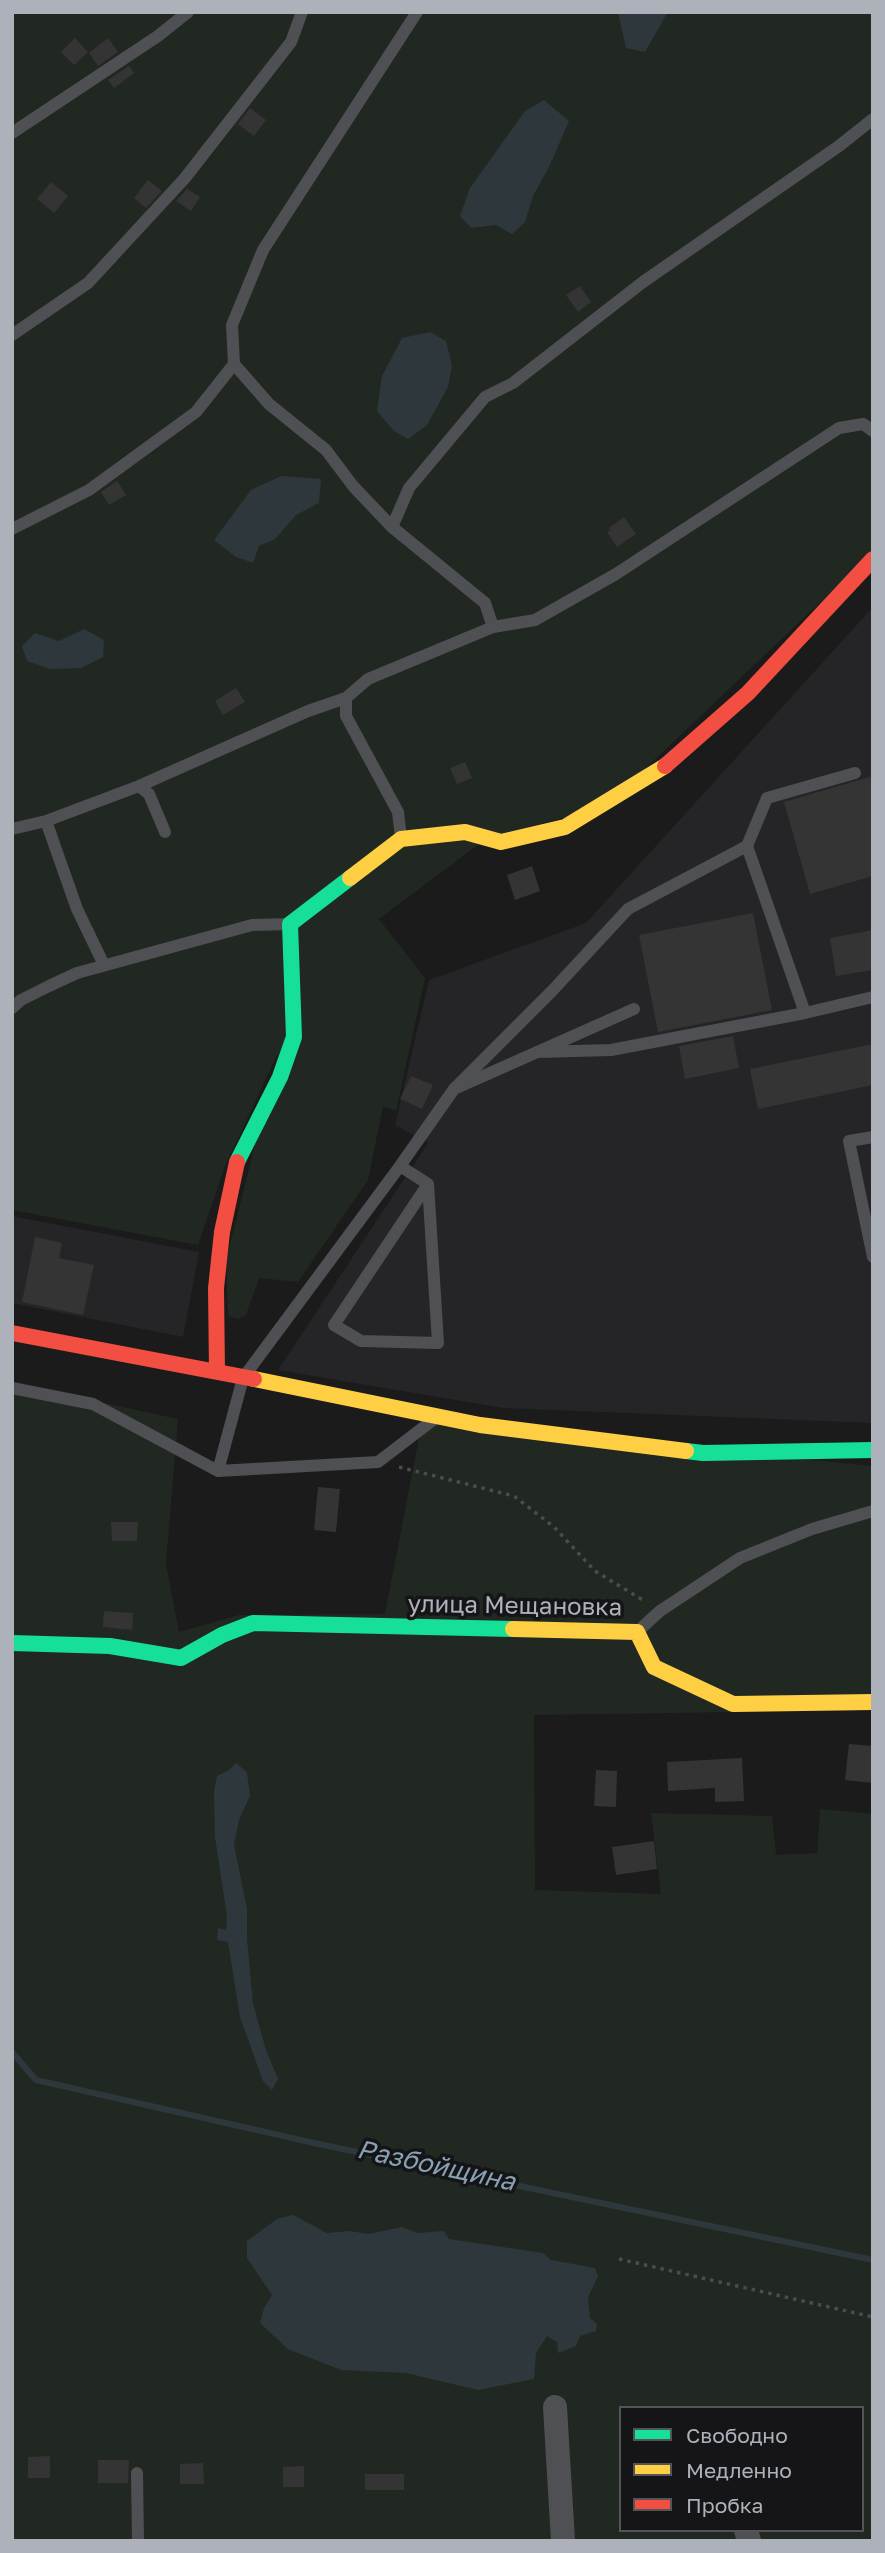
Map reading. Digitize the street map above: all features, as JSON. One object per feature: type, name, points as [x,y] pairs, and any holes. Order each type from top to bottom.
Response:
[{"type":"street","points":[[217,1371],[216,1288],[222,1232],[236,1163],[280,1077],[294,1037],[290,924],[401,839],[465,832],[501,842],[565,827],[672,762],[748,693],[873,559]]},
{"type":"street","points":[[12,1333],[480,1424],[703,1453],[873,1450]]},
{"type":"street","name":"улица Мещановка","points":[[12,1643],[110,1646],[181,1658],[253,1623],[637,1632],[654,1667],[733,1704],[873,1702]]},
{"type":"street","points":[[555,2407],[563,2541]]},
{"type":"lane","points":[[12,133],[158,36],[188,12]]},
{"type":"lane","points":[[12,335],[88,283],[186,178],[291,42],[302,12]]},
{"type":"lane","points":[[417,12],[263,250],[232,326],[234,364],[269,404],[326,450],[353,486],[392,527],[485,603],[493,627]]},
{"type":"lane","points":[[392,527],[409,488],[485,397],[513,383],[643,282],[839,146],[873,119]]},
{"type":"lane","points":[[12,529],[89,490],[197,412],[234,364]]},
{"type":"lane","points":[[12,829],[46,821],[139,786],[308,711],[346,698],[368,679],[493,627],[535,620],[604,581],[839,428],[863,424],[873,430]]},
{"type":"lane","points":[[346,698],[346,716],[398,812],[401,839]]},
{"type":"lane","points":[[218,1471],[243,1378],[454,1089],[552,991],[628,909],[747,846],[767,798],[855,773]]},
{"type":"lane","points":[[139,786],[149,794],[165,832]]},
{"type":"lane","points":[[46,821],[77,909],[104,965]]},
{"type":"lane","points":[[747,846],[805,1013]]},
{"type":"lane","points":[[12,1008],[21,1000],[48,986],[104,965],[251,925],[290,924]]},
{"type":"lane","points":[[538,1052],[611,1050],[805,1013],[873,997]]},
{"type":"lane","points":[[454,1089],[634,1009]]},
{"type":"lane","points":[[873,1137],[849,1141],[873,1257]]},
{"type":"lane","points":[[400,1166],[428,1184]]},
{"type":"lane","points":[[428,1184],[438,1343],[361,1341],[334,1325],[428,1184]]},
{"type":"lane","points":[[12,1388],[93,1404],[218,1471],[378,1462],[439,1415]]},
{"type":"lane","points":[[637,1632],[660,1611],[740,1558],[812,1529],[873,1511]]},
{"type":"lane","points":[[137,2473],[138,2541]]},
{"type":"path","points":[[378,1462],[514,1496],[554,1527],[595,1572],[660,1611]]},
{"type":"path","points":[[619,2259],[873,2317]]},
{"type":"shaded area","points":[[12,12],[873,12],[873,552],[606,806],[486,839],[379,919],[425,978],[396,1111],[383,1106],[368,1180],[298,1282],[259,1278],[246,1315],[238,1319],[228,1316],[226,1261],[278,1053],[225,1166],[198,1245],[12,1210]]},
{"type":"shaded area","points":[[618,12],[668,12],[645,52],[626,48]]},
{"type":"shaded area","points":[[544,100],[569,121],[533,196],[525,222],[512,234],[496,225],[471,228],[460,216],[470,188],[525,111]]},
{"type":"shaded area","points":[[430,332],[446,341],[452,366],[448,387],[427,425],[408,439],[394,431],[377,411],[382,376],[402,338]]},
{"type":"shaded area","points":[[281,476],[321,479],[319,503],[296,515],[275,539],[259,546],[253,563],[236,557],[214,540],[251,490]]},
{"type":"shaded area","points":[[873,607],[873,1423],[503,1408],[278,1370],[428,1143],[395,1125],[429,980],[586,923]]},
{"type":"shaded area","points":[[84,629],[104,640],[103,657],[81,668],[50,669],[27,661],[22,646],[35,633],[59,641]]},
{"type":"shaded area","points":[[12,1216],[199,1252],[183,1337],[12,1303]]},
{"type":"shaded area","points":[[12,1383],[178,1419],[166,1564],[179,1632],[239,1615],[385,1614],[422,1422],[873,1466],[873,1710],[534,1715],[535,1890],[661,1894],[651,1813],[772,1816],[776,1855],[817,1853],[820,1809],[873,1814],[873,2541],[12,2541]]},
{"type":"shaded area","points":[[236,1763],[247,1772],[250,1796],[239,1820],[234,1845],[247,1909],[253,2004],[266,2050],[278,2079],[272,2090],[263,2081],[240,2017],[228,1942],[217,1940],[218,1928],[226,1930],[227,1916],[215,1837],[214,1792],[217,1776]]},
{"type":"shaded area","points":[[293,2215],[327,2233],[349,2231],[369,2234],[402,2227],[418,2233],[444,2231],[449,2239],[543,2253],[551,2260],[595,2268],[598,2276],[588,2297],[590,2318],[597,2324],[596,2331],[580,2336],[576,2346],[558,2353],[557,2342],[547,2336],[536,2353],[534,2379],[478,2390],[406,2373],[341,2370],[288,2349],[260,2323],[264,2308],[272,2295],[247,2258],[247,2241],[277,2219]]},
{"type":"building","points":[[75,38],[88,52],[74,65],[61,52]]},
{"type":"building","points":[[108,38],[118,52],[98,66],[89,53]]},
{"type":"building","points":[[129,66],[134,73],[114,88],[108,80]]},
{"type":"building","points":[[250,108],[266,120],[254,136],[238,124]]},
{"type":"building","points":[[148,180],[162,191],[146,208],[134,198]]},
{"type":"building","points":[[51,182],[68,196],[54,213],[37,199]]},
{"type":"building","points":[[187,189],[200,197],[191,211],[176,201]]},
{"type":"building","points":[[580,286],[591,302],[578,312],[566,295]]},
{"type":"building","points":[[117,481],[126,495],[109,505],[101,492]]},
{"type":"building","points":[[624,517],[636,534],[617,547],[607,532]]},
{"type":"building","points":[[236,688],[245,702],[223,715],[215,701]]},
{"type":"building","points":[[465,762],[472,778],[457,784],[450,768]]},
{"type":"building","points":[[873,776],[873,876],[810,894],[784,802]]},
{"type":"building","points":[[532,866],[540,891],[515,900],[507,875]]},
{"type":"building","points":[[753,913],[772,1010],[658,1032],[639,935]]},
{"type":"building","points":[[873,930],[873,970],[836,976],[830,938]]},
{"type":"building","points":[[733,1036],[739,1068],[685,1079],[679,1046]]},
{"type":"building","points":[[873,1044],[873,1085],[758,1109],[750,1069]]},
{"type":"building","points":[[411,1076],[433,1085],[422,1109],[400,1099]]},
{"type":"building","points":[[35,1237],[62,1243],[59,1258],[94,1265],[83,1315],[22,1302]]},
{"type":"building","points":[[318,1487],[340,1489],[336,1532],[314,1530]]},
{"type":"building","points":[[111,1522],[138,1522],[137,1541],[112,1541]]},
{"type":"building","points":[[104,1611],[133,1613],[132,1630],[103,1627]]},
{"type":"building","points":[[849,1744],[873,1746],[873,1783],[845,1780]]},
{"type":"building","points":[[742,1758],[744,1801],[715,1802],[715,1788],[668,1791],[667,1762]]},
{"type":"building","points":[[596,1770],[617,1771],[616,1807],[594,1806]]},
{"type":"building","points":[[654,1841],[657,1869],[616,1875],[612,1847]]},
{"type":"building","points":[[50,2456],[50,2478],[28,2478],[28,2457]]},
{"type":"building","points":[[98,2460],[129,2460],[128,2483],[98,2483]]},
{"type":"building","points":[[203,2463],[204,2484],[180,2484],[180,2464]]},
{"type":"building","points":[[304,2466],[304,2487],[283,2487],[283,2467]]},
{"type":"building","points":[[365,2474],[404,2474],[404,2490],[365,2490]]},
{"type":"waterway","name":"Разбойщина","points":[[12,2052],[36,2080],[314,2143],[873,2260]]},
{"type":"traffic: fast","points":[[237,1162],[280,1077],[294,1037],[290,924],[350,878]]},
{"type":"traffic: fast","points":[[686,1451],[873,1450]]},
{"type":"traffic: fast","points":[[12,1643],[110,1646],[181,1658],[222,1635],[253,1623],[513,1629]]},
{"type":"traffic: slow","points":[[350,878],[401,839],[465,832],[501,842],[565,827],[665,766]]},
{"type":"traffic: slow","points":[[254,1379],[480,1425],[686,1451]]},
{"type":"traffic: slow","points":[[513,1629],[637,1632],[654,1667],[733,1704],[873,1702]]},
{"type":"traffic: jam","points":[[665,766],[748,693],[873,559]]},
{"type":"traffic: jam","points":[[217,1371],[216,1288],[222,1232],[237,1162]]},
{"type":"traffic: jam","points":[[12,1333],[254,1379]]}]
